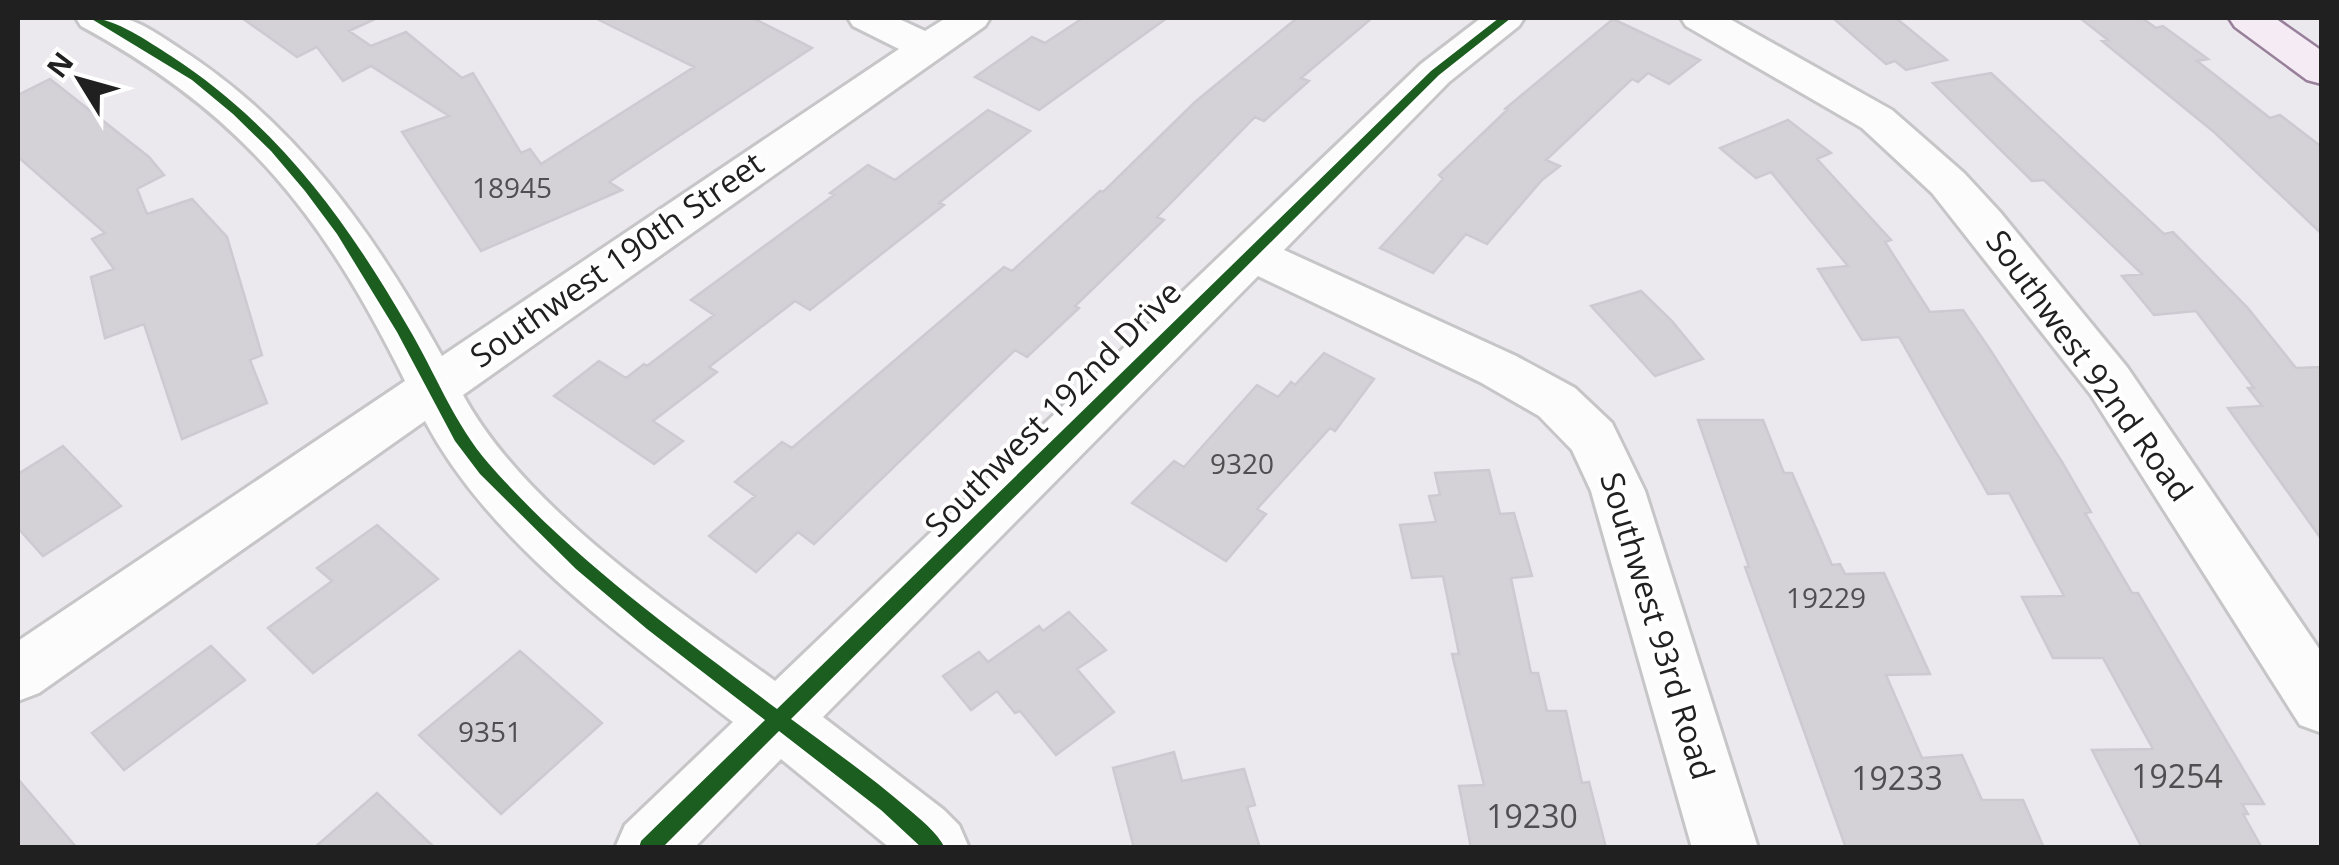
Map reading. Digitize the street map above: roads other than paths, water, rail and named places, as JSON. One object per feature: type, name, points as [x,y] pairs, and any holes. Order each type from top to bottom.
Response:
[{"type":"street","points":[[95,18],[199,78],[242,112],[291,161],[345,233],[461,438],[526,513],[639,610],[936,848]]},
{"type":"street","points":[[867,18],[926,47]]},
{"type":"street","name":"Southwest 190th Street","points":[[18,674],[970,18]]},
{"type":"street","name":"Southwest 192nd Drive","points":[[648,848],[1435,73],[1505,18]]},
{"type":"street","name":"Southwest 92nd Road","points":[[1700,18],[1876,118],[1948,183],[2109,381],[2322,705]]},
{"type":"street","points":[[2249,18],[2322,71]]},
{"type":"street","name":"Southwest 93rd Road","points":[[1250,253],[1532,386],[1576,417],[1593,438],[1618,492],[1725,848]]}]
